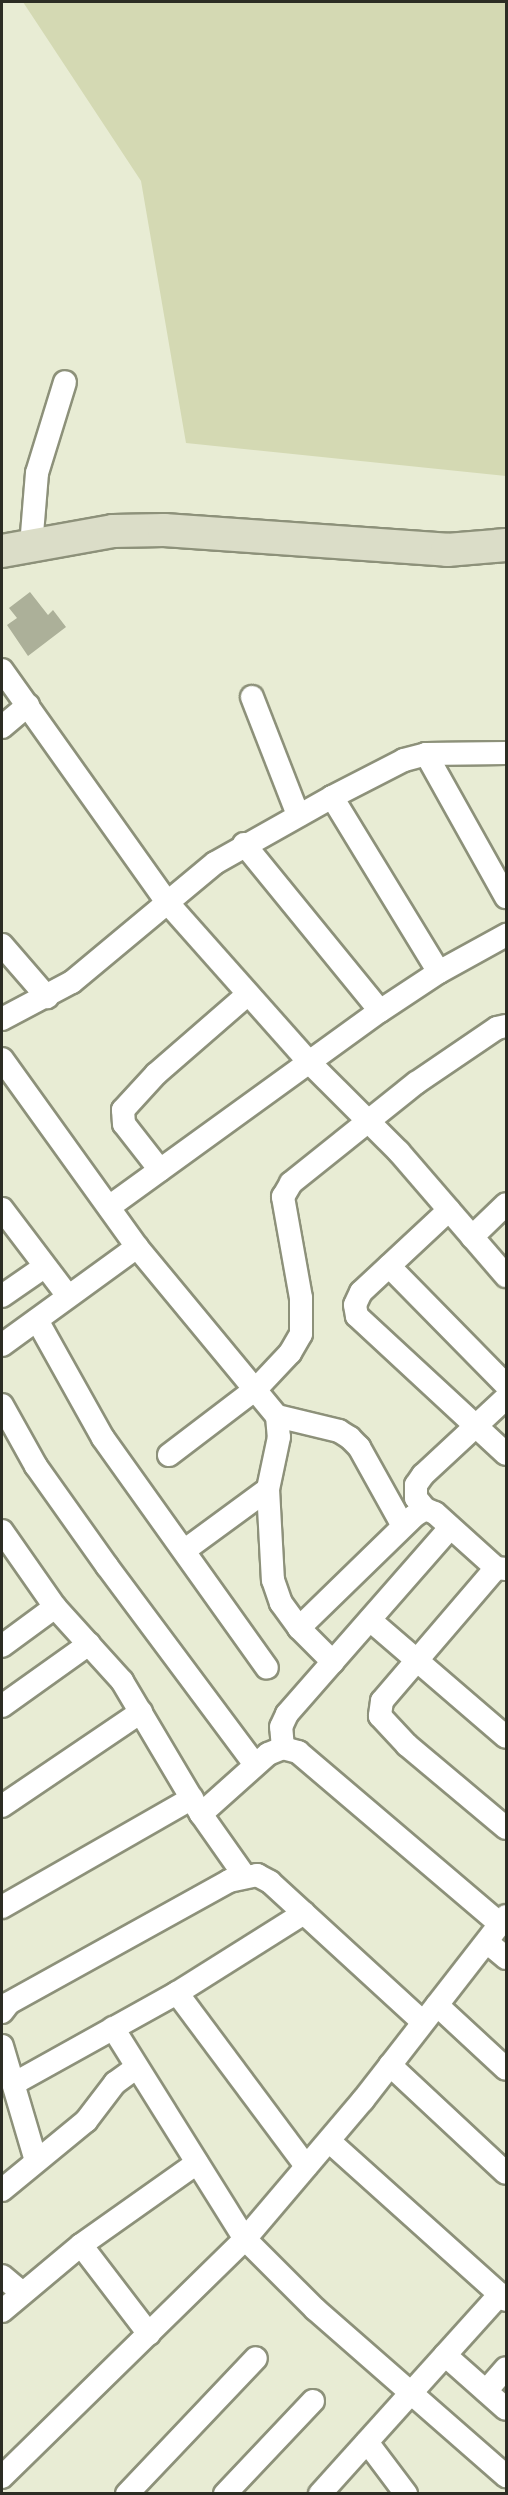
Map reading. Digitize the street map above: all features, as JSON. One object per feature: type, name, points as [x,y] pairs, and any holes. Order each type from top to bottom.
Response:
[{"type":"main road","points":[[16,548],[113,531],[164,530],[447,550],[507,545]]},
{"type":"street","points":[[16,548],[65,382]]},
{"type":"street","points":[[2,670],[166,901],[309,1062],[369,1122],[507,1276]]},
{"type":"street","points":[[252,697],[298,815]]},
{"type":"street","points":[[2,727],[28,705]]},
{"type":"street","points":[[2,1019],[47,997],[104,958],[166,901],[244,844],[332,797],[404,760],[426,754],[507,753]]},
{"type":"street","points":[[426,754],[507,897]]},
{"type":"street","points":[[332,797],[439,972]]},
{"type":"street","points":[[244,844],[380,1011]]},
{"type":"street","points":[[109,1208],[380,1011],[439,972],[507,935]]},
{"type":"street","points":[[2,945],[47,997]]},
{"type":"street","points":[[160,1170],[124,1124],[123,1110],[156,1074],[248,994]]},
{"type":"street","points":[[169,1455],[257,1388],[290,1353],[301,1334],[301,1298],[283,1197],[305,1170],[454,1056],[497,1028],[507,1026]]},
{"type":"street","points":[[2,1059],[138,1247],[257,1388],[277,1416],[279,1437],[268,1489],[273,1580],[281,1603],[299,1628],[333,1662]]},
{"type":"street","points":[[472,1237],[507,1204]]},
{"type":"street","points":[[2,1209],[68,1296]]},
{"type":"street","points":[[449,1210],[361,1292],[355,1305],[357,1316],[507,1454]]},
{"type":"street","points":[[2,1345],[138,1247]]},
{"type":"street","points":[[389,1266],[507,1385]]},
{"type":"street","points":[[2,1296],[44,1267]]},
{"type":"street","points":[[37,1320],[103,1438],[267,1668]]},
{"type":"street","points":[[507,1398],[478,1428],[419,1480],[416,1498],[426,1509],[501,1568],[382,1701],[380,1716],[407,1745],[507,1828]]},
{"type":"street","points":[[2,1405],[36,1466],[100,1557],[254,1763]]},
{"type":"street","points":[[277,1416],[339,1431],[350,1438],[359,1447],[403,1526]]},
{"type":"street","points":[[185,1550],[268,1489]]},
{"type":"street","points":[[299,1628],[403,1526],[426,1509]]},
{"type":"street","points":[[283,1748],[281,1727],[287,1714],[450,1528]]},
{"type":"street","points":[[2,1531],[55,1607],[122,1682],[196,1806],[244,1875]]},
{"type":"street","points":[[2,1646],[55,1607]]},
{"type":"street","points":[[370,1620],[507,1737]]},
{"type":"street","points":[[2,1706],[89,1644]]},
{"type":"street","points":[[2,1806],[141,1712]]},
{"type":"street","points":[[2,1907],[196,1806],[254,1763],[283,1748]]},
{"type":"street","points":[[283,1748],[311,1761],[498,1927],[507,1958]]},
{"type":"street","points":[[2,2012],[9,2003],[244,1875],[257,1875],[270,1882],[304,1913],[430,2014],[507,2069]]},
{"type":"street","points":[[15,2083],[177,1993],[304,1913]]},
{"type":"street","points":[[2,2477],[245,2239],[329,2141],[498,1927]]},
{"type":"street","points":[[177,1993],[306,2166]]},
{"type":"street","points":[[113,2028],[245,2239],[315,2309],[507,2476]]},
{"type":"street","points":[[2,2046],[15,2083],[36,2161]]},
{"type":"street","points":[[390,2065],[507,2173]]},
{"type":"street","points":[[2,2190],[86,2121],[115,2083],[137,2067]]},
{"type":"street","points":[[320,2493],[445,2355],[503,2297],[329,2141]]},
{"type":"street","points":[[2,2311],[81,2245],[197,2163]]},
{"type":"street","points":[[81,2245],[149,2334]]},
{"type":"street","points":[[2,2276],[22,2293]]},
{"type":"street","points":[[445,2355],[507,2409]]},
{"type":"street","points":[[127,2493],[256,2358]]},
{"type":"street","points":[[486,2391],[507,2368]]},
{"type":"street","points":[[225,2493],[313,2401]]},
{"type":"street","points":[[367,2442],[406,2493]]},
{"type":"green space","points":[[23,2],[506,2],[506,476],[186,443],[141,181]]},
{"type":"building","points":[[30,592],[48,615],[53,610],[66,627],[28,656],[7,625],[17,618],[9,608]]}]
